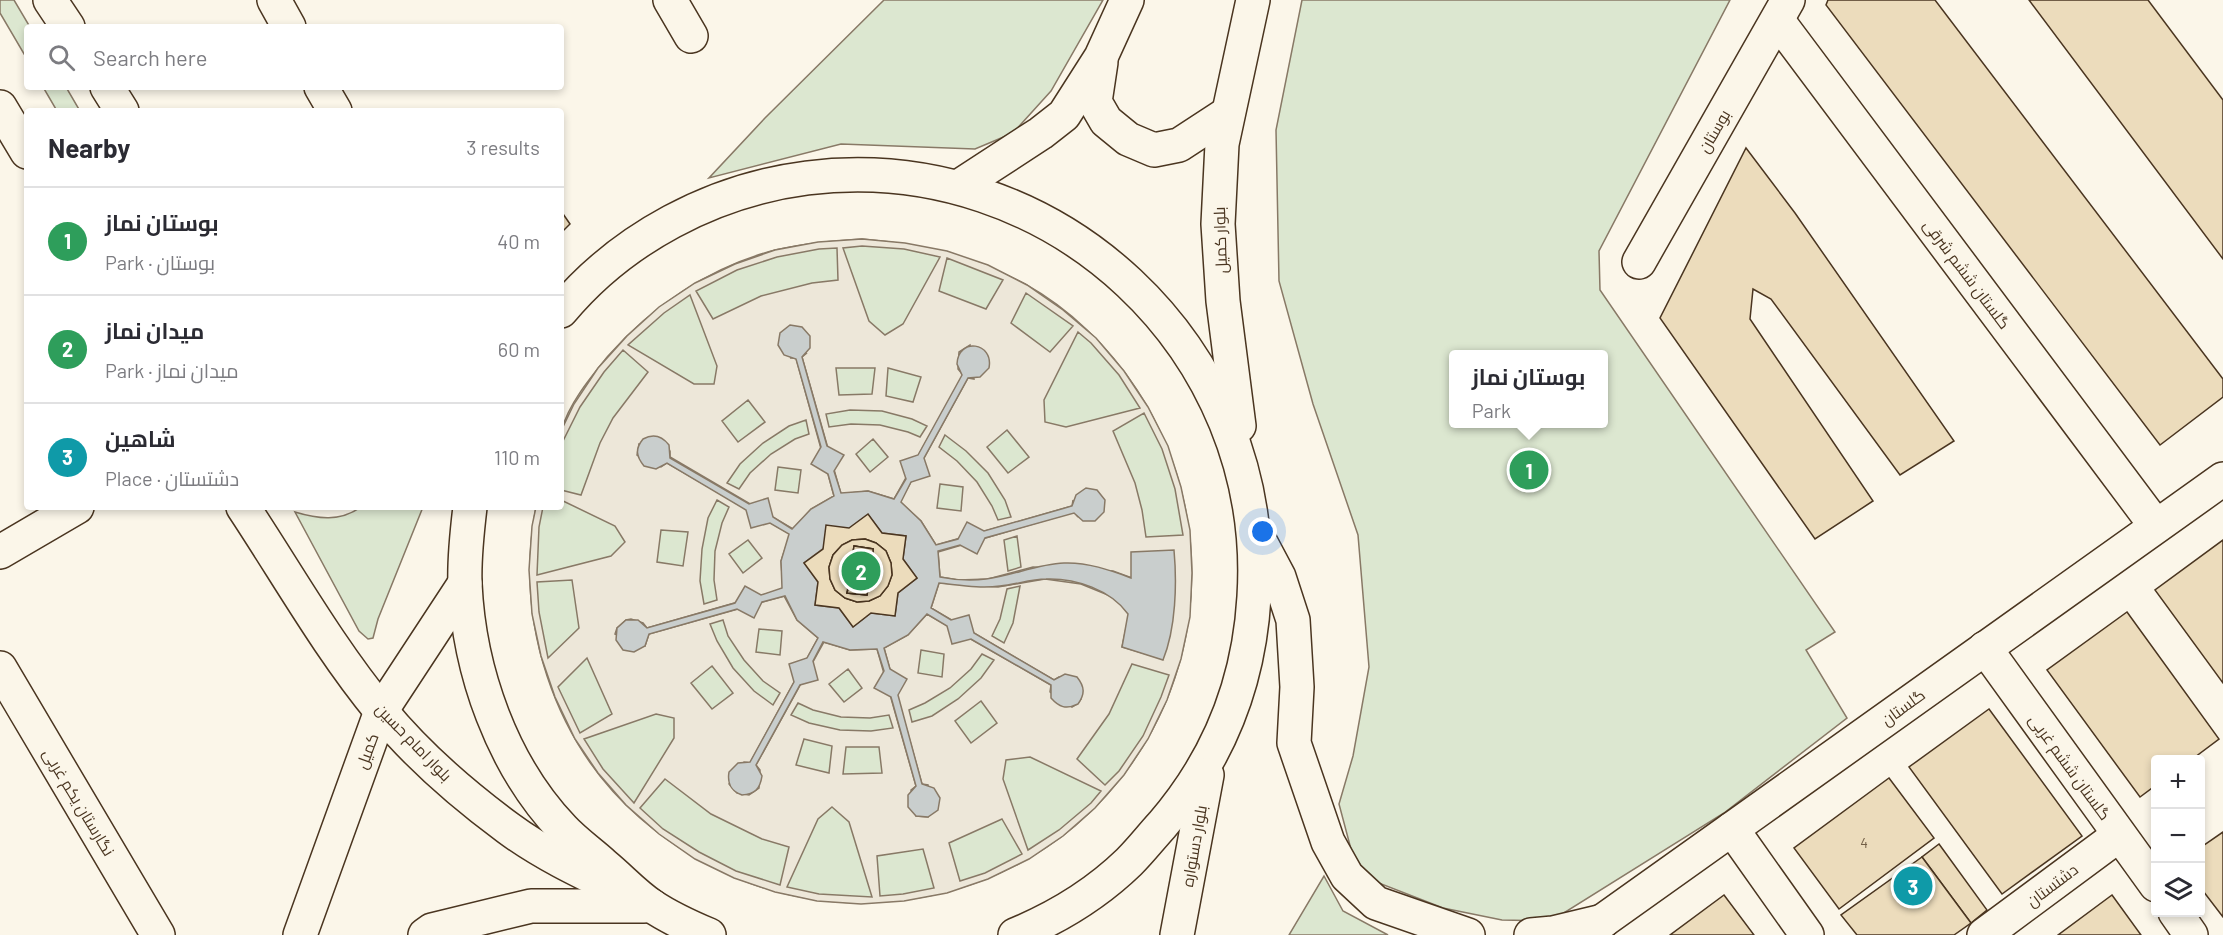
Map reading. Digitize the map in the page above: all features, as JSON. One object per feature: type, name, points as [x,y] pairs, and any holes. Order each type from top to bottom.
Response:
[{"type":"main road","points":[[50,0],[66,24]]},
{"type":"main road","points":[[274,0],[287,24]]},
{"type":"main road","points":[[670,0],[691,36]]},
{"type":"main road","points":[[958,187],[1041,133],[1064,115],[1101,57],[1127,0]]},
{"type":"main road","name":"بلوار کمیل","points":[[1245,481],[1223,301],[1218,224],[1222,144],[1252,0]]},
{"type":"main road","name":"بوستان","points":[[1639,262],[1783,10]]},
{"type":"main road","name":"گلستان ششم شرقی","points":[[1783,10],[2156,526]]},
{"type":"main road","points":[[1101,57],[1095,102],[1106,121],[1128,139],[1154,150],[1179,145],[1228,112]]},
{"type":"main road","points":[[109,90],[121,108]]},
{"type":"main road","points":[[323,90],[332,108]]},
{"type":"main road","points":[[0,107],[24,147]]},
{"type":"main road","points":[[564,305],[601,270],[644,238],[709,204],[749,190],[790,181],[832,175],[874,175],[917,179],[958,187],[1024,211],[1067,234],[1131,283],[1152,304],[1183,343],[1205,377],[1229,427],[1245,481],[1254,528],[1256,575],[1252,623],[1244,669],[1230,714],[1210,757],[1185,798],[1128,863],[1098,888],[1065,910],[1015,935]]},
{"type":"main road","name":"گلستان","points":[[1593,928],[2223,479]]},
{"type":"main road","points":[[0,552],[72,510]]},
{"type":"main road","name":"بلوار امام حسین","points":[[245,510],[328,638],[381,711],[423,756],[509,829],[553,856],[652,906]]},
{"type":"main road","points":[[470,510],[466,538],[465,583],[475,660],[486,697],[518,767],[539,800],[563,830],[652,906],[709,935]]},
{"type":"main road","points":[[1254,528],[1278,576],[1293,620],[1297,687],[1294,743],[1328,842],[1347,876],[1376,903],[1468,935]]},
{"type":"main road","name":"کمیل","points":[[300,935],[381,711],[465,583]]},
{"type":"main road","name":"گلستان ششم غربی","points":[[1985,648],[2151,878]]},
{"type":"main road","name":"نگارستان یکم غربی","points":[[0,668],[158,935]]},
{"type":"main road","name":"بلوار دستواره","points":[[1177,935],[1210,757]]},
{"type":"main road","points":[[1732,829],[1807,935]]},
{"type":"main road","name":"دشتستان","points":[[1984,935],[2119,835]]},
{"type":"main road","points":[[425,935],[432,930],[531,906],[652,906]]},
{"type":"main road","points":[[2178,917],[2191,935]]},
{"type":"main road","points":[[1531,935],[1593,928]]},
{"type":"green space","points":[[0,0],[14,0],[28,24],[24,24],[24,54],[0,13]]},
{"type":"green space","points":[[884,0],[1103,0],[1051,91],[1013,133],[975,149],[841,144],[709,178],[765,118]]},
{"type":"green space","points":[[1302,0],[1730,0],[1599,251],[1600,290],[1835,632],[1806,650],[1847,718],[1724,813],[1551,921],[1502,920],[1443,908],[1371,880],[1352,853],[1339,804],[1353,756],[1369,667],[1358,535],[1313,404],[1279,281],[1276,130]]},
{"type":"green space","points":[[45,90],[68,90],[78,108],[55,108]]},
{"type":"green space","points":[[862,239],[905,244],[946,253],[1005,274],[1058,305],[1101,344],[1137,390],[1166,445],[1184,503],[1192,561],[1188,620],[1175,677],[1152,731],[1118,782],[1075,826],[1054,842],[1031,857],[984,880],[934,895],[881,902],[815,900],[752,884],[722,872],[666,839],[640,818],[610,787],[584,753],[563,716],[547,676],[536,635],[531,593],[531,550],[536,510],[564,510],[564,422],[588,381],[608,356],[644,321],[663,305],[705,278],[751,257],[775,250]]},
{"type":"green space","points":[[356,510],[422,510],[378,619],[373,638],[368,639],[359,631],[295,512],[329,518]]},
{"type":"green space","points":[[1324,876],[1343,911],[1388,935],[1289,935]]},
{"type":"shaded area","points":[[862,239],[905,243],[947,251],[988,265],[1027,285],[1063,310],[1096,338],[1124,371],[1148,407],[1168,446],[1181,487],[1190,530],[1192,573],[1190,617],[1181,659],[1167,700],[1148,739],[1124,775],[1095,808],[1063,836],[1029,859],[988,879],[947,893],[904,901],[861,904],[817,901],[775,892],[734,878],[695,859],[659,834],[626,805],[598,773],[575,739],[555,697],[541,656],[532,614],[529,570],[535,510],[542,510],[539,527],[537,575],[611,556],[625,542],[615,526],[564,501],[564,491],[581,495],[600,443],[613,418],[648,372],[623,350],[604,372],[580,407],[564,439],[564,425],[574,404],[598,368],[627,336],[659,307],[695,283],[735,264],[775,250],[818,242]],"holes":[[[862,246],[904,249],[940,257],[903,324],[885,335],[869,321],[843,248]],[[837,248],[838,280],[812,283],[761,296],[713,319],[696,291],[737,270],[777,257]],[[947,258],[1003,280],[986,309],[939,291]],[[1026,293],[1073,326],[1050,352],[1011,323]],[[690,295],[717,366],[714,384],[694,384],[628,345],[664,313]],[[1078,332],[1091,343],[1119,375],[1140,408],[1066,427],[1045,422],[1044,400]],[[970,345],[974,379],[968,378],[900,502],[921,521],[936,545],[1072,506],[1073,500],[1078,517],[1074,512],[938,552],[940,577],[958,580],[988,579],[1033,567],[1113,571],[1132,578],[1132,573],[1163,659],[1122,647],[1129,614],[1120,603],[1108,595],[1081,584],[1045,579],[998,587],[939,583],[931,608],[1054,680],[1059,677],[1081,699],[1077,704],[1072,707],[1050,692],[1051,685],[927,614],[908,635],[884,648],[922,784],[928,785],[928,817],[916,816],[911,790],[916,786],[877,649],[850,650],[824,642],[756,765],[760,770],[759,788],[749,795],[737,793],[729,784],[744,762],[750,763],[818,638],[797,620],[784,596],[649,634],[645,646],[615,634],[617,628],[626,620],[631,619],[643,623],[647,628],[783,589],[781,561],[790,534],[667,463],[661,467],[637,455],[639,444],[670,451],[670,457],[793,529],[811,509],[834,496],[796,358],[790,358],[807,353],[802,357],[841,494],[868,491],[894,499],[963,375],[958,369],[959,352]],[[836,368],[875,368],[872,394],[839,395]],[[888,368],[921,377],[913,402],[886,396]],[[748,400],[765,422],[738,442],[722,421]],[[850,410],[882,411],[912,419],[927,426],[920,437],[880,425],[851,424],[829,427],[826,414]],[[1144,413],[1162,449],[1175,489],[1183,535],[1146,537],[1135,483],[1113,431]],[[806,420],[809,434],[795,439],[771,454],[750,473],[739,489],[727,483],[740,464],[763,443],[789,426]],[[1007,430],[1029,457],[1008,473],[987,447]],[[945,435],[966,451],[988,473],[1005,500],[1011,517],[998,520],[977,482],[957,461],[939,447]],[[873,439],[888,457],[870,472],[856,454]],[[778,467],[801,470],[798,493],[775,490]],[[940,484],[963,487],[961,511],[937,508]],[[717,500],[729,507],[722,523],[715,551],[714,580],[717,600],[704,604],[700,581],[702,549],[708,518]],[[661,530],[688,532],[683,566],[657,562]],[[1017,536],[1021,567],[1008,571],[1004,540]],[[748,540],[762,558],[743,573],[729,554]],[[572,580],[579,628],[548,658],[539,612],[537,582]],[[1020,586],[1013,623],[1004,643],[992,636],[1000,619],[1007,589]],[[723,620],[728,636],[744,660],[763,681],[780,693],[773,705],[754,691],[733,668],[710,624]],[[759,629],[782,631],[780,655],[756,652]],[[921,650],[944,654],[942,677],[918,673]],[[982,654],[994,660],[981,678],[958,699],[932,716],[912,722],[909,710],[950,688],[971,669]],[[587,658],[612,714],[580,733],[558,687]],[[1132,664],[1169,675],[1143,736],[1119,771],[1105,785],[1077,759],[1109,714]],[[712,666],[733,693],[712,709],[691,683]],[[848,669],[862,688],[844,702],[829,684]],[[981,701],[997,723],[971,743],[955,721]],[[798,703],[813,710],[841,717],[870,718],[889,715],[893,728],[871,731],[840,730],[809,723],[791,715]],[[656,714],[674,718],[674,738],[634,803],[603,769],[584,739]],[[804,739],[832,746],[829,773],[796,765]],[[846,747],[879,747],[882,773],[843,774]],[[1030,757],[1101,791],[1091,803],[1059,830],[1028,850],[1003,779],[1006,760]],[[665,779],[711,814],[762,839],[789,847],[780,885],[736,871],[699,852],[663,829],[640,808]],[[832,807],[849,822],[872,897],[819,894],[787,887],[818,819]],[[1002,819],[1022,854],[985,873],[960,881],[949,843]],[[923,849],[934,888],[880,896],[877,856]]]},
{"type":"shaded area","points":[[790,325],[802,327],[810,336],[810,348],[802,357],[827,446],[844,455],[834,471],[841,493],[868,491],[894,499],[906,479],[900,461],[918,455],[962,375],[957,364],[959,355],[963,350],[975,346],[986,353],[989,368],[980,377],[968,378],[924,458],[930,476],[911,482],[901,502],[921,521],[936,545],[958,539],[967,522],[984,531],[1072,506],[1076,495],[1086,488],[1097,490],[1105,500],[1104,512],[1095,521],[1083,521],[1074,513],[985,538],[977,554],[960,545],[938,551],[940,577],[980,580],[1054,564],[1073,563],[1098,567],[1131,578],[1131,552],[1174,550],[1174,605],[1171,634],[1163,660],[1122,647],[1128,614],[1112,598],[1081,583],[1040,579],[985,587],[939,583],[931,608],[951,620],[969,615],[974,633],[1054,680],[1065,674],[1077,677],[1083,690],[1078,704],[1066,707],[1057,704],[1051,698],[1051,685],[971,639],[952,644],[947,626],[927,614],[908,635],[884,648],[890,669],[907,679],[898,695],[922,784],[934,788],[940,798],[938,810],[928,817],[916,816],[908,807],[908,795],[916,786],[891,697],[874,688],[884,671],[877,649],[850,650],[823,642],[813,661],[818,680],[800,685],[756,765],[762,776],[760,784],[754,792],[742,795],[731,786],[729,772],[738,763],[750,762],[794,682],[789,664],[807,658],[818,638],[797,620],[785,596],[762,602],[754,618],[737,609],[649,634],[645,646],[634,652],[623,650],[616,640],[617,628],[626,620],[638,620],[647,628],[735,603],[745,586],[761,595],[782,588],[781,561],[789,534],[770,523],[751,528],[746,510],[667,463],[656,469],[644,466],[637,452],[643,439],[654,436],[664,439],[669,445],[670,458],[749,504],[768,498],[773,517],[792,529],[811,509],[834,496],[828,474],[811,464],[821,447],[796,359],[784,355],[778,345],[780,333]],"holes":[[[868,515],[882,533],[906,536],[903,559],[917,578],[898,593],[895,616],[871,613],[853,627],[839,608],[815,605],[818,582],[804,563]]]},
{"type":"building","points":[[1828,0],[1935,0],[2223,379],[2223,397],[2160,445],[1826,5]]},
{"type":"building","points":[[2029,0],[2148,0],[2223,100],[2223,259]]},
{"type":"building","points":[[1746,148],[1795,213],[1954,441],[1900,475],[1771,299],[1753,289],[1750,319],[1873,501],[1815,539],[1660,318]]},
{"type":"building","points":[[564,215],[570,224],[564,230]]},
{"type":"building","points":[[868,514],[882,533],[906,536],[903,559],[917,578],[898,593],[895,616],[871,613],[853,627],[839,608],[815,605],[818,582],[804,563],[823,549],[826,525],[849,528]],"holes":[[[865,539],[876,543],[886,551],[891,563],[892,575],[888,586],[880,596],[869,601],[857,602],[845,598],[835,590],[830,579],[829,567],[833,555],[842,545],[852,540]]]},
{"type":"building","points":[[865,539],[876,543],[886,551],[891,563],[892,575],[888,586],[880,596],[869,601],[857,602],[845,598],[835,590],[830,579],[829,567],[833,555],[842,545],[852,540]],"holes":[[[854,546],[873,549],[873,555],[853,553]],[[849,586],[868,589],[867,595],[847,593]]]},
{"type":"building","points":[[2223,540],[2223,683],[2155,590]]},
{"type":"building","points":[[854,546],[873,549],[867,595],[847,593]]},
{"type":"building","points":[[854,546],[873,549],[873,555],[853,553]]},
{"type":"building","points":[[849,586],[868,589],[867,595],[847,593]]},
{"type":"building","points":[[2127,612],[2219,739],[2198,755],[2151,755],[2151,789],[2140,797],[2047,670]]},
{"type":"building","points":[[1989,709],[2082,836],[2002,894],[1909,767]]},
{"type":"building","points":[[1889,778],[1934,838],[1839,909],[1794,848]]},
{"type":"building","points":[[2223,832],[2223,917],[2205,894],[2205,845]]},
{"type":"building","points":[[1939,844],[1987,910],[1971,923],[1922,857]]},
{"type":"building","points":[[1922,857],[1971,923],[1954,935],[1857,935],[1841,915]]},
{"type":"building","points":[[1724,895],[1754,935],[1670,935]]},
{"type":"building","points":[[2112,895],[2141,935],[2058,935]]},
{"type":"place","name":"بوستان نماز","points":[[1529,470]]},
{"type":"place","name":"میدان نماز","points":[[861,571]]},
{"type":"place","name":"شاهین","points":[[1913,886]]}]
